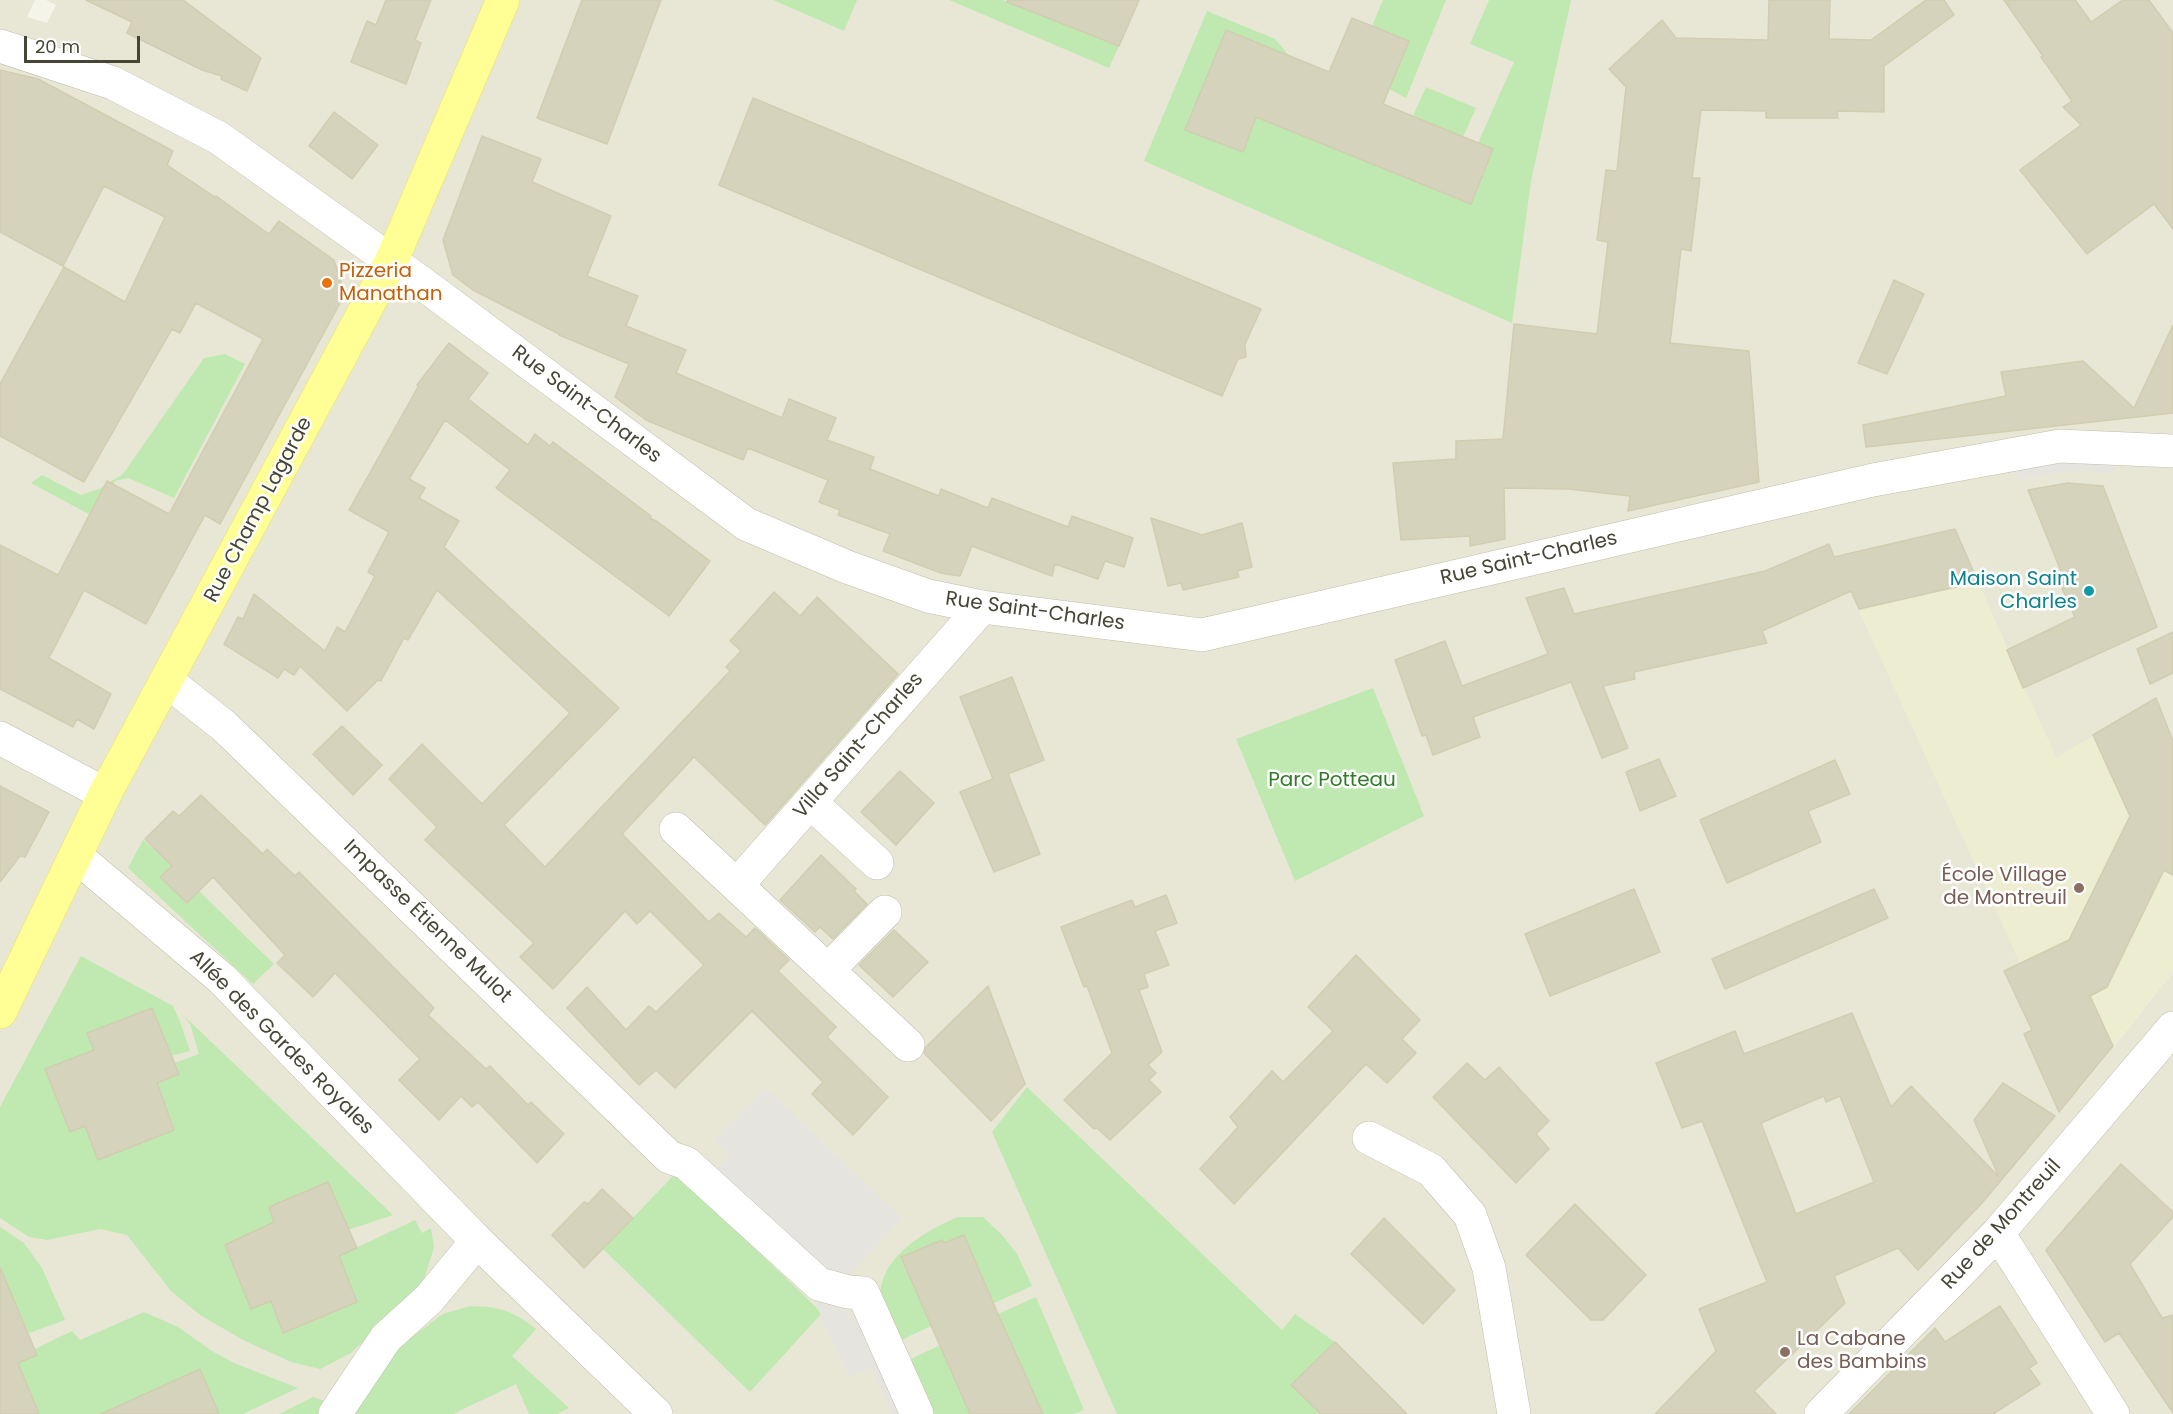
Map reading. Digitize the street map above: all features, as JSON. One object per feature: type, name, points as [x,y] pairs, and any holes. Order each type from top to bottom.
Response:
[{"type":"main road","name":"Rue Champ Lagarde","points":[[0,1012],[105,794],[392,262],[503,0]]},
{"type":"street","name":"Rue Saint-Charles","points":[[0,46],[113,83],[219,138],[392,262],[746,524],[847,567],[918,593],[982,607],[1202,635],[1873,480],[2060,446],[2173,451]]},
{"type":"street","name":"Villa Saint-Charles","points":[[737,885],[982,607]]},
{"type":"street","name":"Impasse Étienne Mulot","points":[[167,681],[224,726],[669,1156],[686,1163],[819,1284],[848,1292],[863,1293],[917,1414]]},
{"type":"street","points":[[0,738],[105,794]]},
{"type":"street","points":[[810,802],[877,863]]},
{"type":"street","points":[[676,829],[908,1045]]},
{"type":"street","name":"Allée des Gardes Royales","points":[[76,856],[222,979],[477,1241],[656,1414]]},
{"type":"street","points":[[828,970],[885,912]]},
{"type":"street","name":"Rue de Montreuil","points":[[1821,1414],[1998,1233],[2173,1028]]},
{"type":"street","points":[[1369,1138],[1431,1170],[1470,1215],[1489,1268],[1514,1414]]},
{"type":"street","points":[[1998,1233],[2113,1414]]},
{"type":"street","points":[[335,1414],[386,1338],[429,1299],[477,1241]]},
{"type":"shaded area","points":[[0,0],[35,0],[27,17],[47,23],[56,5],[46,0],[2173,0],[2173,832],[2056,759],[1977,580],[2079,1090],[2173,972],[2173,1414],[0,1414]]},
{"type":"shaded area","points":[[2077,458],[2114,461],[2115,472],[2079,470],[2017,479],[2017,468]]},
{"type":"shaded area","name":"École Village de Montreuil","points":[[1977,580],[2056,758],[2121,719],[2173,832],[2173,972],[2078,1090],[1859,611]]},
{"type":"shaded area","points":[[766,1088],[902,1218],[840,1285],[717,1170],[730,1156],[714,1140]]},
{"type":"shaded area","points":[[824,1296],[881,1341],[913,1414],[891,1414],[871,1367],[849,1377],[817,1307]]},
{"type":"green space","points":[[773,0],[857,0],[844,31]]},
{"type":"green space","points":[[949,0],[1003,0],[1119,46],[1109,68]]},
{"type":"green space","points":[[1383,0],[1446,0],[1406,98],[1389,89],[1409,41],[1372,26]]},
{"type":"green space","points":[[1489,0],[1571,0],[1531,181],[1512,323],[1144,161],[1207,11],[1275,39],[1298,66],[1282,53],[1226,30],[1185,130],[1243,152],[1256,117],[1470,204],[1493,150],[1478,143],[1514,62],[1470,44]]},
{"type":"green space","points":[[1426,87],[1476,108],[1463,137],[1413,116]]},
{"type":"green space","points":[[225,354],[245,364],[174,498],[128,478],[115,481],[96,518],[31,483],[42,475],[81,495],[99,489],[123,474],[204,358]]},
{"type":"green space","name":"Parc Potteau","points":[[1373,688],[1424,816],[1295,881],[1236,739]]},
{"type":"green space","points":[[143,840],[173,865],[161,877],[187,903],[199,891],[274,964],[253,984],[128,868]]},
{"type":"green space","points":[[81,956],[173,1006],[190,1051],[171,1056],[152,1009],[87,1033],[94,1050],[45,1069],[70,1132],[85,1126],[98,1160],[173,1130],[145,1086],[174,1063],[199,1054],[190,1024],[182,1014],[393,1215],[348,1230],[328,1182],[269,1207],[274,1222],[225,1245],[251,1309],[271,1301],[283,1332],[326,1262],[415,1220],[422,1233],[431,1228],[434,1248],[422,1285],[351,1353],[320,1369],[291,1362],[243,1340],[200,1315],[171,1291],[127,1235],[100,1229],[47,1240],[29,1237],[0,1218],[0,1107]]},
{"type":"green space","points":[[1027,1087],[1282,1330],[1295,1314],[1335,1342],[1292,1385],[1321,1414],[1117,1414],[992,1132]]},
{"type":"green space","points":[[676,1173],[822,1313],[750,1392],[603,1249]]},
{"type":"green space","points":[[958,1217],[983,1217],[1003,1236],[1017,1254],[1032,1286],[994,1303],[964,1236],[944,1243],[942,1240],[901,1257],[931,1326],[897,1342],[882,1307],[881,1291],[884,1276],[892,1262],[903,1250],[930,1231]]},
{"type":"green space","points":[[0,1227],[24,1243],[42,1268],[65,1320],[29,1333],[8,1286],[0,1289]]},
{"type":"green space","points":[[1036,1297],[1084,1410],[1073,1414],[1043,1414],[998,1314]]},
{"type":"green space","points":[[470,1306],[490,1307],[505,1311],[536,1329],[512,1356],[569,1408],[557,1414],[529,1414],[516,1384],[453,1414],[347,1414],[402,1344],[443,1314]]},
{"type":"green space","points":[[144,1312],[178,1327],[212,1351],[234,1363],[298,1388],[243,1414],[219,1414],[200,1370],[143,1414],[15,1414],[35,1405],[23,1375],[10,1379],[6,1368],[38,1355],[35,1349],[72,1331],[80,1340]]},
{"type":"green space","points":[[940,1345],[970,1414],[931,1414],[907,1361]]},
{"type":"green space","points":[[313,1397],[327,1402],[320,1414],[279,1414]]},
{"type":"building","points":[[86,0],[183,0],[261,58],[247,91],[221,79],[222,76],[202,70],[127,33],[132,22]]},
{"type":"building","points":[[386,0],[431,0],[415,40],[421,43],[406,84],[351,62],[367,21],[376,25]]},
{"type":"building","points":[[582,0],[661,0],[607,144],[537,118]]},
{"type":"building","points":[[1008,0],[1139,0],[1119,46],[1007,2]]},
{"type":"building","points":[[1769,0],[1830,0],[1829,39],[1871,40],[1926,0],[1944,0],[1954,15],[1884,66],[1884,112],[1837,111],[1838,118],[1766,118],[1766,111],[1701,110],[1692,178],[1700,178],[1691,251],[1681,249],[1670,343],[1749,351],[1759,482],[1628,511],[1630,496],[1568,489],[1504,488],[1505,539],[1470,546],[1470,536],[1401,540],[1393,463],[1456,459],[1456,441],[1503,439],[1514,324],[1597,334],[1608,242],[1597,240],[1606,170],[1617,171],[1626,87],[1609,69],[1662,20],[1676,38],[1768,40]]},
{"type":"building","points":[[2004,0],[2075,0],[2091,22],[2123,0],[2149,0],[2173,33],[2173,229],[2154,204],[2087,254],[2020,170],[2081,125],[2063,107],[2072,101]]},
{"type":"building","points":[[1352,18],[1409,41],[1383,104],[1493,149],[1471,204],[1256,117],[1243,152],[1185,130],[1226,30],[1329,72]]},
{"type":"building","points":[[0,70],[38,79],[173,151],[167,165],[269,234],[279,221],[334,260],[345,294],[220,524],[205,515],[146,624],[84,590],[49,658],[111,694],[94,729],[77,719],[73,727],[0,689],[0,545],[58,575],[107,481],[169,514],[263,339],[196,303],[180,333],[172,329],[84,482],[0,436],[0,384],[64,267],[125,302],[165,217],[104,186],[63,266],[0,232]]},
{"type":"building","points":[[753,98],[1261,309],[1245,344],[1246,357],[1238,359],[1222,396],[719,185]]},
{"type":"building","points":[[334,112],[378,145],[352,179],[309,146]]},
{"type":"building","points":[[482,136],[541,159],[532,182],[611,216],[587,276],[638,296],[626,326],[686,350],[676,373],[782,418],[789,399],[836,418],[827,440],[874,457],[870,469],[939,496],[941,489],[988,508],[992,498],[1068,527],[1072,516],[1133,538],[1124,567],[1105,561],[1098,579],[1055,564],[1052,576],[972,546],[960,576],[941,573],[883,551],[890,534],[838,515],[840,510],[819,502],[828,480],[748,448],[743,460],[646,420],[615,397],[629,364],[559,335],[473,290],[453,275],[443,240]]},
{"type":"building","points":[[1894,280],[1924,294],[1887,374],[1858,363]]},
{"type":"building","points":[[2173,325],[2173,413],[1866,447],[1863,425],[2006,396],[2001,372],[2083,361],[2134,408]]},
{"type":"building","points":[[449,343],[488,373],[468,399],[528,445],[535,434],[550,446],[553,442],[651,516],[650,518],[710,561],[669,616],[496,488],[510,470],[445,420],[409,479],[425,488],[419,498],[459,521],[444,547],[619,708],[504,825],[545,867],[730,671],[726,667],[741,651],[730,641],[774,592],[800,616],[817,597],[898,674],[765,825],[694,757],[622,834],[709,922],[719,913],[746,937],[755,928],[789,960],[778,971],[836,1027],[827,1037],[888,1097],[853,1135],[812,1094],[823,1082],[752,1011],[675,1088],[656,1070],[639,1085],[567,1008],[587,987],[626,1030],[649,1006],[656,1012],[704,965],[650,911],[637,924],[625,911],[553,989],[520,957],[534,943],[425,840],[437,827],[389,779],[422,744],[482,804],[570,713],[437,590],[408,640],[404,638],[381,681],[378,680],[347,711],[300,666],[294,675],[284,669],[278,678],[224,644],[238,617],[243,619],[254,594],[325,651],[337,627],[345,632],[375,576],[368,572],[389,532],[349,510],[418,387],[417,385]]},
{"type":"building","name":"Maison Saint Charles","points":[[2068,483],[2103,486],[2157,627],[2023,688],[2007,650],[2075,617],[2060,584],[2065,581],[2028,490]]},
{"type":"building","points":[[1151,518],[1202,535],[1242,523],[1252,567],[1237,571],[1239,577],[1183,590],[1181,583],[1168,586]]},
{"type":"building","points":[[1955,529],[1978,582],[1859,609],[1851,591],[1762,631],[1767,643],[1634,672],[1635,679],[1603,686],[1628,748],[1602,758],[1571,682],[1473,717],[1480,737],[1433,755],[1426,735],[1422,736],[1395,660],[1445,641],[1462,686],[1548,654],[1526,598],[1564,588],[1574,614],[1765,571],[1829,544],[1834,557]]},
{"type":"building","points":[[2173,632],[2173,673],[2150,684],[2137,649]]},
{"type":"building","points":[[1012,677],[1044,760],[1008,774],[1040,854],[994,872],[960,792],[993,779],[960,697]]},
{"type":"building","points":[[2156,698],[2173,741],[2173,875],[2164,870],[2107,987],[2090,996],[2113,1046],[2059,1112],[2024,1034],[2032,1030],[2004,971],[2069,940],[2130,816],[2093,735]]},
{"type":"building","points":[[342,726],[382,765],[353,795],[313,754]]},
{"type":"building","points":[[1659,759],[1676,796],[1640,811],[1626,772]]},
{"type":"building","points":[[1835,760],[1850,794],[1808,811],[1821,842],[1727,883],[1700,820]]},
{"type":"building","points":[[900,771],[934,803],[896,845],[861,812]]},
{"type":"building","points":[[0,786],[49,812],[25,857],[20,856],[0,882]]},
{"type":"building","points":[[201,795],[263,854],[267,849],[295,876],[299,872],[434,1008],[428,1015],[486,1069],[490,1066],[528,1105],[531,1102],[564,1134],[537,1163],[478,1102],[472,1107],[461,1096],[439,1120],[399,1080],[420,1059],[335,973],[313,997],[277,963],[285,955],[213,877],[187,903],[160,877],[172,866],[145,839],[173,811],[179,816]]},
{"type":"building","points":[[821,855],[856,889],[854,891],[867,904],[833,939],[820,927],[815,932],[780,900]]},
{"type":"building","points":[[1634,889],[1660,952],[1550,996],[1525,934]]},
{"type":"building","points":[[1874,889],[1888,918],[1725,989],[1712,959]]},
{"type":"building","points":[[1166,895],[1177,923],[1155,931],[1169,965],[1144,974],[1148,987],[1139,990],[1162,1052],[1148,1065],[1156,1073],[1149,1080],[1161,1092],[1110,1140],[1097,1128],[1094,1129],[1064,1100],[1112,1053],[1087,986],[1084,987],[1061,927],[1132,900],[1135,907]]},
{"type":"building","points":[[894,930],[928,962],[893,997],[859,965]]},
{"type":"building","points":[[1356,955],[1420,1020],[1402,1039],[1416,1053],[1387,1083],[1366,1064],[1234,1204],[1200,1169],[1238,1127],[1230,1117],[1272,1071],[1283,1082],[1333,1031],[1308,1007]]},
{"type":"building","points":[[988,986],[1025,1084],[991,1121],[924,1053],[926,1047]]},
{"type":"building","points":[[152,1008],[179,1074],[157,1083],[174,1130],[98,1160],[85,1126],[70,1132],[45,1069],[94,1050],[87,1033]]},
{"type":"building","points":[[1852,1013],[1891,1107],[1911,1086],[1999,1177],[1974,1120],[2003,1083],[2055,1116],[1982,1203],[1918,1270],[1898,1248],[1834,1276],[1845,1303],[1754,1391],[1776,1414],[1655,1414],[1716,1351],[1699,1309],[1767,1282],[1702,1121],[1682,1128],[1656,1063],[1735,1031],[1744,1054]],"holes":[[[1824,1096],[1826,1102],[1840,1096],[1874,1182],[1796,1214],[1761,1123]]]},
{"type":"building","points":[[1467,1063],[1485,1080],[1499,1067],[1549,1121],[1536,1134],[1549,1149],[1516,1183],[1433,1097]]},
{"type":"building","points":[[2121,1164],[2173,1212],[2173,1217],[2130,1264],[2162,1318],[2173,1315],[2173,1413],[2119,1333],[2105,1342],[2046,1250]]},
{"type":"building","points":[[328,1182],[357,1248],[339,1256],[357,1302],[283,1333],[271,1301],[251,1309],[225,1245],[274,1222],[269,1207]]},
{"type":"building","points":[[602,1189],[633,1218],[584,1268],[552,1235],[584,1202],[588,1204]]},
{"type":"building","points":[[1575,1204],[1646,1275],[1603,1320],[1591,1320],[1526,1255]]},
{"type":"building","points":[[1384,1218],[1455,1290],[1423,1324],[1351,1254]]},
{"type":"building","points":[[964,1235],[1043,1414],[970,1414],[901,1257],[942,1240],[944,1243]]},
{"type":"building","points":[[0,1267],[37,1355],[18,1363],[39,1414],[0,1414]]},
{"type":"building","points":[[2000,1306],[2037,1363],[2029,1368],[2040,1384],[1993,1414],[1849,1414],[1935,1328],[1945,1342]]},
{"type":"building","points":[[1335,1342],[1407,1414],[1321,1414],[1291,1385]]},
{"type":"building","points":[[200,1369],[219,1414],[101,1414]]},
{"type":"place","name":"Pizzeria Manathan","points":[[327,283]]},
{"type":"place","name":"Maison Saint Charles","points":[[2089,591]]},
{"type":"place","name":"École Village de Montreuil","points":[[2079,888]]},
{"type":"place","name":"La Cabane des Bambins","points":[[1785,1352]]}]
